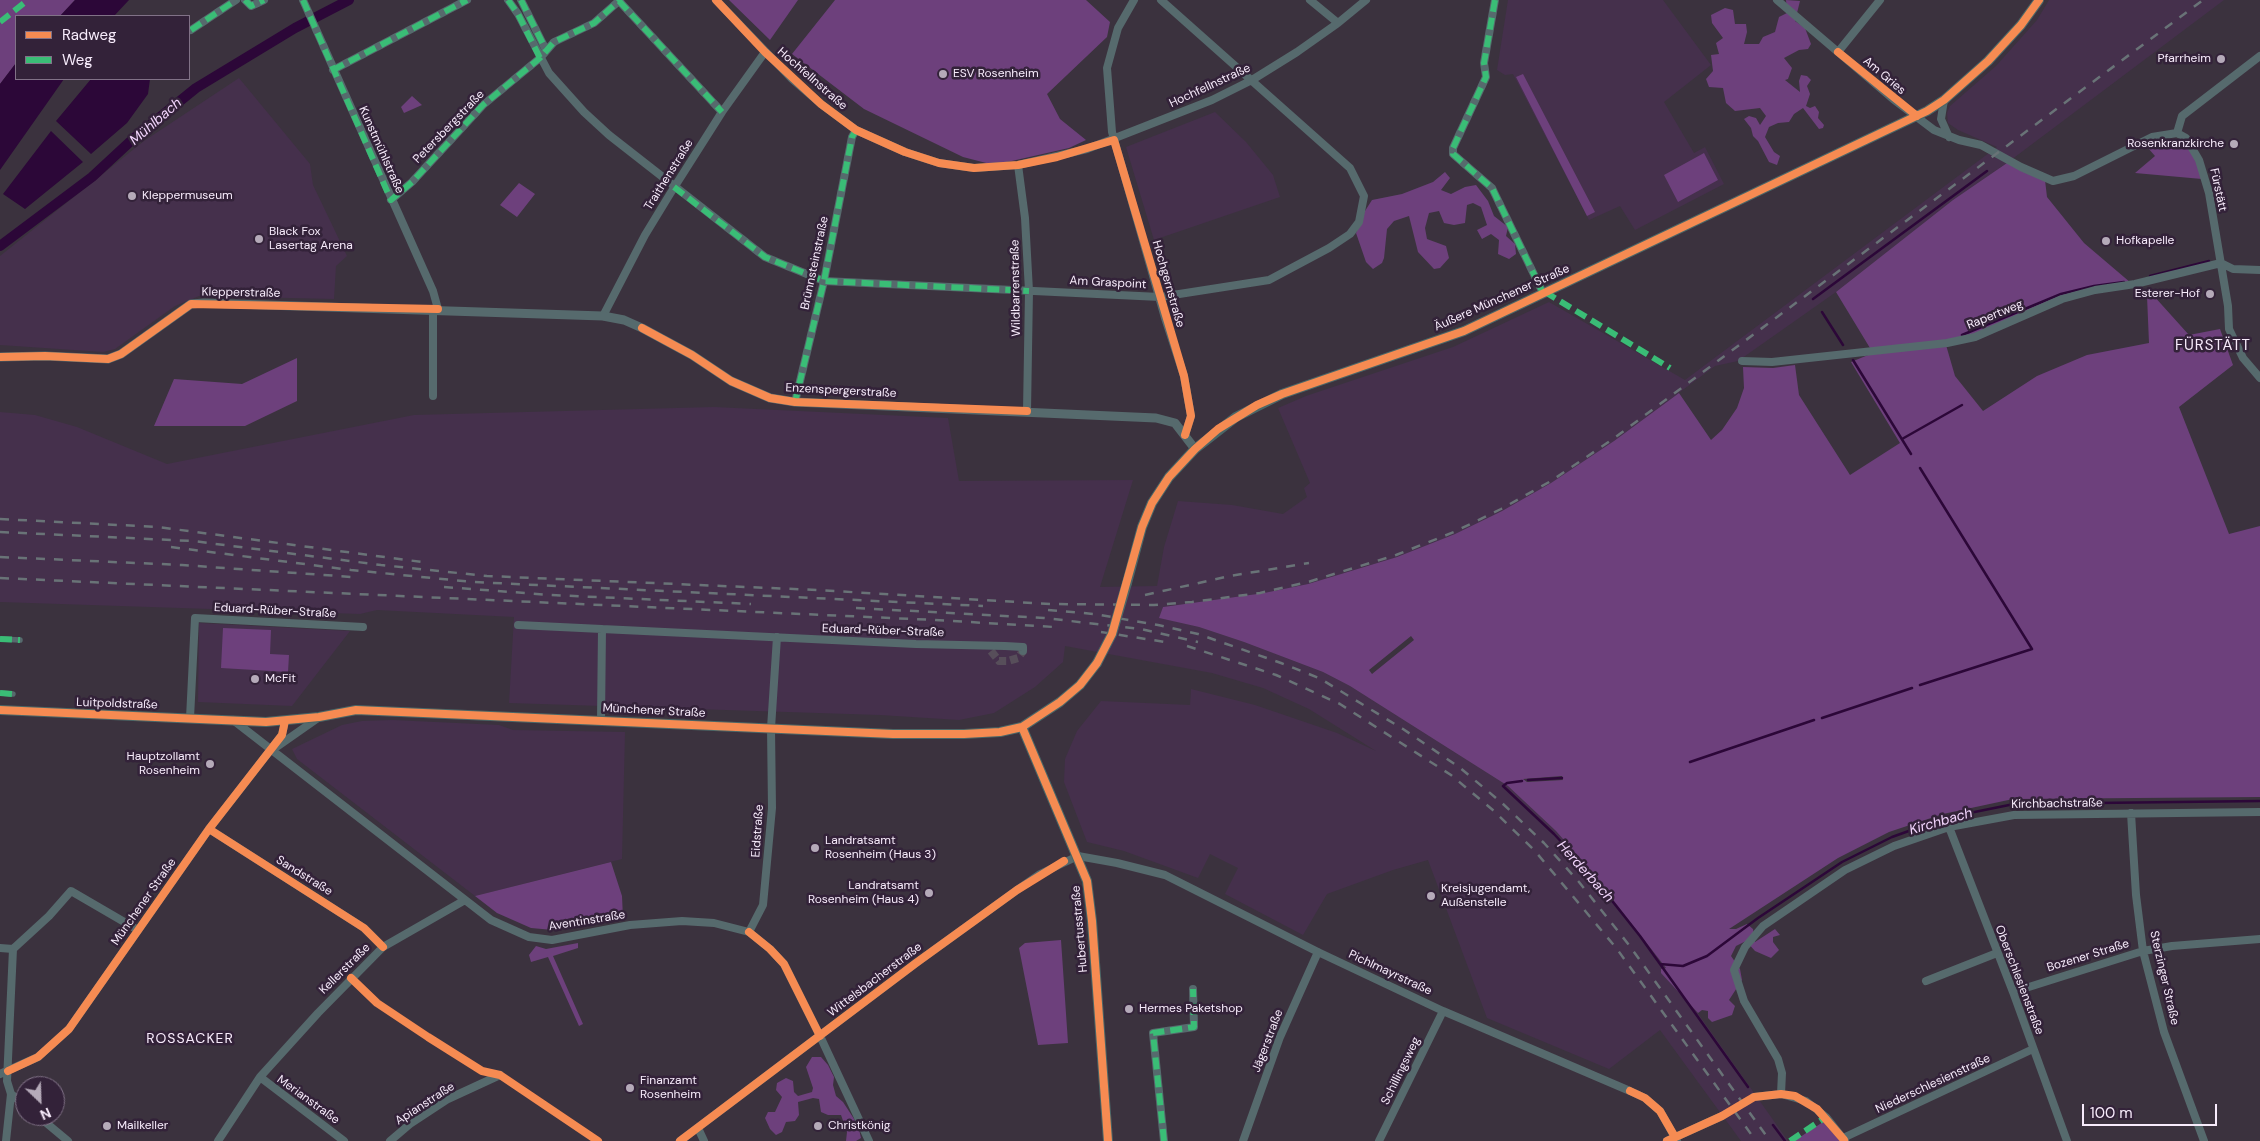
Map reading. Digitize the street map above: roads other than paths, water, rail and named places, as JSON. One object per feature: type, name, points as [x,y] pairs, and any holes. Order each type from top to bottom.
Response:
[{"type":"main road","name":"Äußere Münchener Straße","points":[[1022,727],[1060,702],[1080,685],[1097,663],[1112,634],[1142,527],[1152,503],[1169,477],[1213,433],[1236,417],[1282,394],[1464,331],[1917,116],[1944,100],[1988,60],[2022,24],[2040,0]]},
{"type":"main road","name":"Luitpoldstraße","points":[[0,710],[233,720]]},
{"type":"main road","name":"Münchener Straße","points":[[233,720],[285,721],[356,710],[893,734],[964,734],[1000,732],[1022,727]]},
{"type":"main road","name":"Hubertusstraße","points":[[1022,727],[1087,881],[1108,1141]]},
{"type":"street","points":[[191,30],[236,0]]},
{"type":"street","points":[[245,0],[251,6],[264,0]]},
{"type":"street","name":"Kunstmühlstraße","points":[[302,0],[433,292],[436,310],[433,396]]},
{"type":"street","points":[[333,70],[467,0]]},
{"type":"street","name":"Am Graspoint","points":[[508,0],[518,14],[549,73],[584,112],[609,135],[765,257],[824,281],[1160,297],[1269,280],[1329,248],[1350,234],[1359,222],[1364,196],[1350,168],[1161,0]]},
{"type":"street","points":[[521,0],[546,50]]},
{"type":"street","points":[[619,0],[722,112]]},
{"type":"street","name":"Petersbergstraße","points":[[391,200],[416,178],[483,105],[540,58],[554,42],[594,23],[619,0]]},
{"type":"street","name":"Hochfellnstraße","points":[[716,0],[765,52],[821,104],[856,130],[905,152],[939,163],[974,168],[1018,165],[1080,151],[1114,140],[1212,100],[1252,80],[1338,23],[1366,0]]},
{"type":"street","name":"Hochgernstraße","points":[[1134,0],[1118,28],[1107,68],[1114,140],[1184,376],[1191,416],[1185,435]]},
{"type":"street","points":[[1310,0],[1338,23]]},
{"type":"street","points":[[1495,0],[1484,63],[1486,77],[1453,148],[1453,154],[1492,188],[1543,293]]},
{"type":"street","name":"Am Gries","points":[[1777,0],[1917,116]]},
{"type":"street","points":[[1838,52],[1880,0]]},
{"type":"street","name":"Traithenstraße","points":[[602,316],[645,235],[674,187],[722,112],[765,52]]},
{"type":"street","points":[[1917,116],[1934,130],[1949,137],[1981,145],[2020,167],[2053,181],[2074,176],[2152,137],[2177,134],[2182,116],[2260,56]]},
{"type":"street","points":[[1944,100],[1941,119],[1949,137]]},
{"type":"street","name":"Brünnsteinstraße","points":[[796,402],[824,281],[852,136],[856,130]]},
{"type":"street","name":"Fürstätt","points":[[2177,134],[2186,138],[2200,160],[2209,193],[2228,306],[2229,329],[2242,358],[2260,378]]},
{"type":"street","name":"Wildbarrenstraße","points":[[1018,165],[1025,218],[1028,291],[1027,410]]},
{"type":"street","points":[[2221,263],[2233,269],[2260,270]]},
{"type":"street","name":"Rapertweg","points":[[1742,361],[1772,362],[1947,343],[1975,337],[2062,299],[2221,263]]},
{"type":"street","name":"Klepperstraße","points":[[0,357],[45,356],[108,359],[121,354],[190,304],[436,310]]},
{"type":"street","name":"Enzenspergerstraße","points":[[436,310],[602,316],[624,320],[692,355],[731,381],[770,398],[796,402],[1027,410],[1156,418],[1175,423],[1195,449]]},
{"type":"street","name":"Eduard-Rüber-Straße","points":[[190,718],[195,618],[363,627]]},
{"type":"street","name":"Eduard-Rüber-Straße","points":[[518,625],[990,648],[1023,648],[1023,651]]},
{"type":"street","points":[[600,720],[602,629]]},
{"type":"street","points":[[771,728],[777,638]]},
{"type":"street","points":[[0,639],[20,640]]},
{"type":"street","points":[[0,694],[13,694]]},
{"type":"street","name":"Münchener Straße","points":[[272,749],[319,717]]},
{"type":"street","points":[[233,720],[272,749]]},
{"type":"street","name":"Münchener Straße","points":[[4,1072],[38,1057],[69,1029],[209,829],[282,735],[285,721]]},
{"type":"street","name":"Eidstraße","points":[[749,932],[764,906],[772,808],[771,728]]},
{"type":"street","name":"Aventinstraße","points":[[272,749],[490,920],[529,937],[552,940],[630,925],[682,921],[714,923],[749,932],[770,949],[784,964],[869,1141]]},
{"type":"street","name":"Kirchbachstraße","points":[[1781,1094],[1782,1073],[1778,1059],[1744,1002],[1734,970],[1745,947],[1763,926],[1845,870],[1894,846],[1949,827],[2014,815],[2260,812]]},
{"type":"street","name":"Sterzinger Straße","points":[[2131,813],[2136,895],[2143,951],[2164,1032],[2204,1141]]},
{"type":"street","name":"Oberschlesienstraße","points":[[1949,827],[2013,992],[2067,1141]]},
{"type":"street","name":"Sandstraße","points":[[209,829],[364,928],[383,947]]},
{"type":"street","name":"Pichlmayrstraße","points":[[1078,856],[1165,875],[1318,952],[1443,1011],[1645,1098],[1660,1111],[1676,1139]]},
{"type":"street","name":"Wittelsbacherstraße","points":[[680,1141],[916,962],[1040,874],[1078,856]]},
{"type":"street","points":[[6,1141],[11,1094],[4,1072],[13,949],[49,916],[71,891],[138,930]]},
{"type":"street","name":"Kellerstraße","points":[[218,1141],[260,1077],[318,1012],[383,947],[465,900]]},
{"type":"street","name":"Bozener Straße","points":[[2013,992],[2143,951],[2172,946],[2260,939]]},
{"type":"street","points":[[0,948],[13,949]]},
{"type":"street","name":"Jägerstraße","points":[[1244,1141],[1280,1037],[1318,952]]},
{"type":"street","points":[[1926,981],[1997,953]]},
{"type":"street","points":[[1164,1141],[1153,1033],[1194,1027],[1193,989]]},
{"type":"street","name":"Schillingsweg","points":[[1379,1141],[1443,1011]]},
{"type":"street","name":"Niederschlesienstraße","points":[[1844,1140],[2033,1049]]},
{"type":"street","name":"Apianstraße","points":[[390,1141],[410,1124],[448,1098],[500,1075]]},
{"type":"street","name":"Merianstraße","points":[[260,1077],[344,1141]]},
{"type":"street","points":[[11,1094],[15,1097]]},
{"type":"street","points":[[1754,1097],[1781,1094],[1795,1096],[1817,1109],[1844,1140]]},
{"type":"street","points":[[1667,1141],[1676,1139],[1722,1116]]},
{"type":"street","points":[[50,1126],[66,1139]]},
{"type":"street","points":[[698,1128],[704,1141]]},
{"type":"waterway","name":"Mühlbach","points":[[0,246],[92,177],[133,139],[196,88],[295,28],[349,0]]},
{"type":"waterway","points":[[1813,299],[1987,171]]},
{"type":"waterway","points":[[2150,276],[2209,261]]},
{"type":"waterway","points":[[1962,335],[2061,294],[2094,286],[2124,282]]},
{"type":"waterway","points":[[1822,312],[1843,345]]},
{"type":"waterway","points":[[1853,360],[1911,454]]},
{"type":"waterway","points":[[1902,439],[1962,405]]},
{"type":"waterway","points":[[1920,468],[2032,649],[1920,685]]},
{"type":"waterway","points":[[1822,718],[1912,688]]},
{"type":"waterway","points":[[1690,762],[1814,720]]},
{"type":"waterway","points":[[1528,780],[1562,778]]},
{"type":"waterway","name":"Herderbach","points":[[1522,781],[1507,783],[1503,786],[1554,834],[1590,873],[1640,936],[1748,1087]]},
{"type":"waterway","name":"Kirchbach","points":[[1660,964],[1683,966],[1707,956],[1758,918],[1842,862],[1892,837],[1945,818],[2014,804],[2260,801]]},
{"type":"waterway","points":[[1773,1125],[1785,1141]]},
{"type":"tunnel","points":[[991,651],[999,661],[1018,658],[1023,651]]},
{"type":"tunnel","points":[[1722,1116],[1754,1097]]},
{"type":"railway","points":[[0,532],[193,541],[381,565],[487,576],[817,590],[1050,604],[1154,605],[1192,602],[1260,593],[1308,582],[1396,555],[1454,532],[1501,509],[1551,481],[1613,439],[2203,0]]},
{"type":"railway","points":[[0,519],[158,527],[422,562]]},
{"type":"railway","points":[[171,547],[351,570],[473,582],[983,606]]},
{"type":"railway","points":[[0,557],[182,565],[352,577]]},
{"type":"railway","points":[[1145,595],[1230,576],[1309,563]]},
{"type":"railway","points":[[0,578],[1054,627]]},
{"type":"railway","points":[[444,587],[551,595],[751,604]]},
{"type":"railway","points":[[856,608],[1044,618],[1141,629],[1198,642]]},
{"type":"railway","points":[[1048,610],[1094,614],[1198,634],[1281,663],[1319,678],[1403,729],[1459,767],[1502,803],[1544,843],[1579,882],[1629,945],[1770,1141]]},
{"type":"railway","points":[[1101,632],[1165,642]]},
{"type":"railway","points":[[1187,646],[1276,675],[1340,704],[1451,775],[1494,811],[1535,851],[1617,949],[1756,1141]]},
{"type":"place","name":"Pfarrheim","points":[[2221,59]]},
{"type":"place","name":"ESV Rosenheim","points":[[943,74]]},
{"type":"place","name":"Rosenkranzkirche","points":[[2234,144]]},
{"type":"place","name":"Kleppermuseum","points":[[132,196]]},
{"type":"place","name":"Black Fox Lasertag Arena","points":[[259,239]]},
{"type":"place","name":"Hofkapelle","points":[[2106,241]]},
{"type":"place","name":"Esterer-Hof","points":[[2210,294]]},
{"type":"place","name":"McFit","points":[[255,679]]},
{"type":"place","name":"Hauptzollamt Rosenheim","points":[[210,764]]},
{"type":"place","name":"Landratsamt Rosenheim (Haus 3)","points":[[815,848]]},
{"type":"place","name":"Landratsamt Rosenheim (Haus 4)","points":[[929,893]]},
{"type":"place","name":"Kreisjugendamt, Außenstelle","points":[[1431,896]]},
{"type":"place","name":"Hermes Paketshop","points":[[1129,1009]]},
{"type":"place","name":"Finanzamt Rosenheim","points":[[630,1088]]},
{"type":"place","name":"Mailkeller","points":[[107,1126]]},
{"type":"place","name":"Christkönig","points":[[818,1126]]},
{"type":"district","name":"FÜRSTÄTT","points":[[2213,346]]},
{"type":"district","name":"ROSSACKER","points":[[190,1039]]}]
